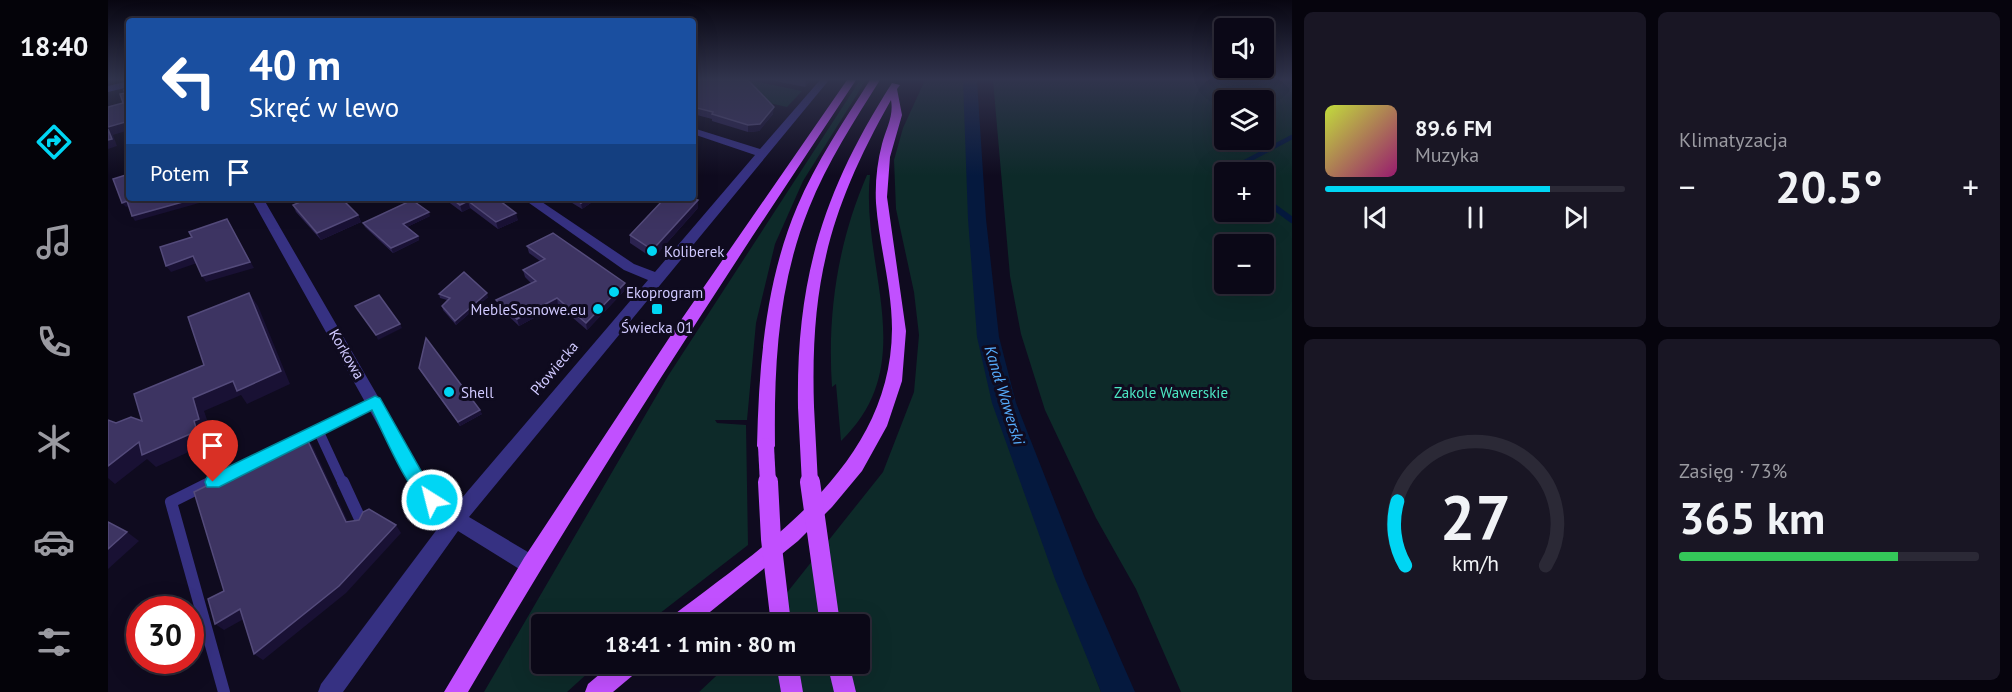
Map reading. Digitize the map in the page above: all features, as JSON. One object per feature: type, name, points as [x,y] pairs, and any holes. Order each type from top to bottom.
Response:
[{"type":"main road","points":[[455,692],[531,565],[686,324],[829,112]]},
{"type":"main road","points":[[780,614],[771,539],[766,446],[769,350],[787,253],[802,209],[820,171],[855,112]]},
{"type":"main road","points":[[829,614],[810,484],[806,407],[808,323],[823,236],[840,187],[881,112]]},
{"type":"main road","points":[[691,614],[794,533],[848,479],[877,431],[895,380],[898,354],[898,330],[881,201],[883,168],[897,112]]},
{"type":"main road","points":[[596,692],[617,674]]},
{"type":"main road","points":[[789,674],[792,691]]},
{"type":"main road","points":[[841,674],[845,692]]},
{"type":"street","name":"Płowiecka","points":[[329,692],[456,519],[796,112]]},
{"type":"street","points":[[696,132],[761,153]]},
{"type":"street","name":"Korkowa","points":[[259,201],[418,481],[432,500],[456,519],[531,565]]},
{"type":"street","points":[[532,201],[629,267],[656,278]]},
{"type":"lane","points":[[224,692],[171,502],[375,402]]},
{"type":"lane","points":[[318,430],[361,520]]},
{"type":"green space","points":[[839,112],[846,112],[803,181],[775,244],[756,323],[747,420],[715,420],[717,423],[746,425],[748,545],[659,614],[531,614],[531,674],[587,674],[567,692],[484,692],[668,376]]},
{"type":"green space","points":[[910,112],[968,112],[976,262],[988,364],[1067,604],[1101,692],[699,692],[718,674],[870,674],[870,614],[770,614],[883,472],[914,392],[919,335],[914,292],[896,209],[894,160]]},
{"type":"green space","name":"Zakole Wawerskie","points":[[996,112],[1214,112],[1214,150],[1274,150],[1274,112],[1292,112],[1292,692],[1181,692],[1136,589],[1096,518],[1045,410],[1021,334],[1010,276]]},
{"type":"green space","points":[[867,175],[870,175],[869,210],[882,313],[883,347],[878,379],[865,411],[841,441],[836,384],[832,387],[833,305],[842,252]]},
{"type":"building","points":[[108,112],[126,112],[126,122],[108,127]]},
{"type":"building","points":[[770,112],[760,124],[748,125],[712,114]]},
{"type":"building","points":[[126,175],[127,201],[122,203],[113,179]]},
{"type":"building","points":[[698,200],[656,246],[648,247],[630,235],[662,201]]},
{"type":"building","points":[[127,201],[186,201],[132,216]]},
{"type":"building","points":[[297,201],[344,201],[358,215],[317,233],[293,205],[298,203]]},
{"type":"building","points":[[410,201],[429,212],[403,224],[418,236],[391,248],[363,223]]},
{"type":"building","points":[[455,201],[468,201],[460,205]]},
{"type":"building","points":[[468,201],[500,201],[516,213],[496,222]]},
{"type":"building","points":[[227,219],[250,262],[202,276],[193,256],[166,266],[160,247],[192,237],[189,232]]},
{"type":"building","points":[[553,233],[625,283],[586,323],[557,298],[517,319],[496,300],[536,281],[523,270],[545,259],[527,246]]},
{"type":"building","points":[[464,272],[487,293],[455,321],[442,306],[450,298],[439,294]]},
{"type":"building","points":[[249,293],[281,371],[237,391],[233,381],[193,398],[199,419],[194,421],[197,431],[142,455],[139,442],[108,466],[108,420],[116,423],[131,417],[142,421],[134,394],[204,365],[188,317]]},
{"type":"building","points":[[379,295],[400,324],[376,335],[355,306]]},
{"type":"building","points":[[426,338],[480,410],[458,422],[419,368]]},
{"type":"building","points":[[306,437],[346,522],[359,520],[363,512],[369,509],[396,525],[339,586],[254,654],[240,609],[215,624],[208,599],[224,591],[194,492]]},
{"type":"building","points":[[108,522],[127,532],[108,549]]},
{"type":"waterway","name":"Kanał Wawerski","points":[[972,112],[977,219],[988,337],[1004,403],[1070,579],[1118,692]]},
{"type":"waterway","points":[[1245,162],[1292,137]]},
{"type":"waterway","points":[[1274,207],[1292,220]]},
{"type":"place","name":"Koliberek","points":[[652,251]]},
{"type":"place","name":"Ekoprogram","points":[[614,292]]},
{"type":"place","name":"MebleSosnowe.eu","points":[[598,309]]},
{"type":"place","name":"Świecka 01","points":[[657,309]]},
{"type":"place","name":"Shell","points":[[449,392]]},
{"type":"route","points":[[213,482],[375,402],[418,481],[432,500]]}]
